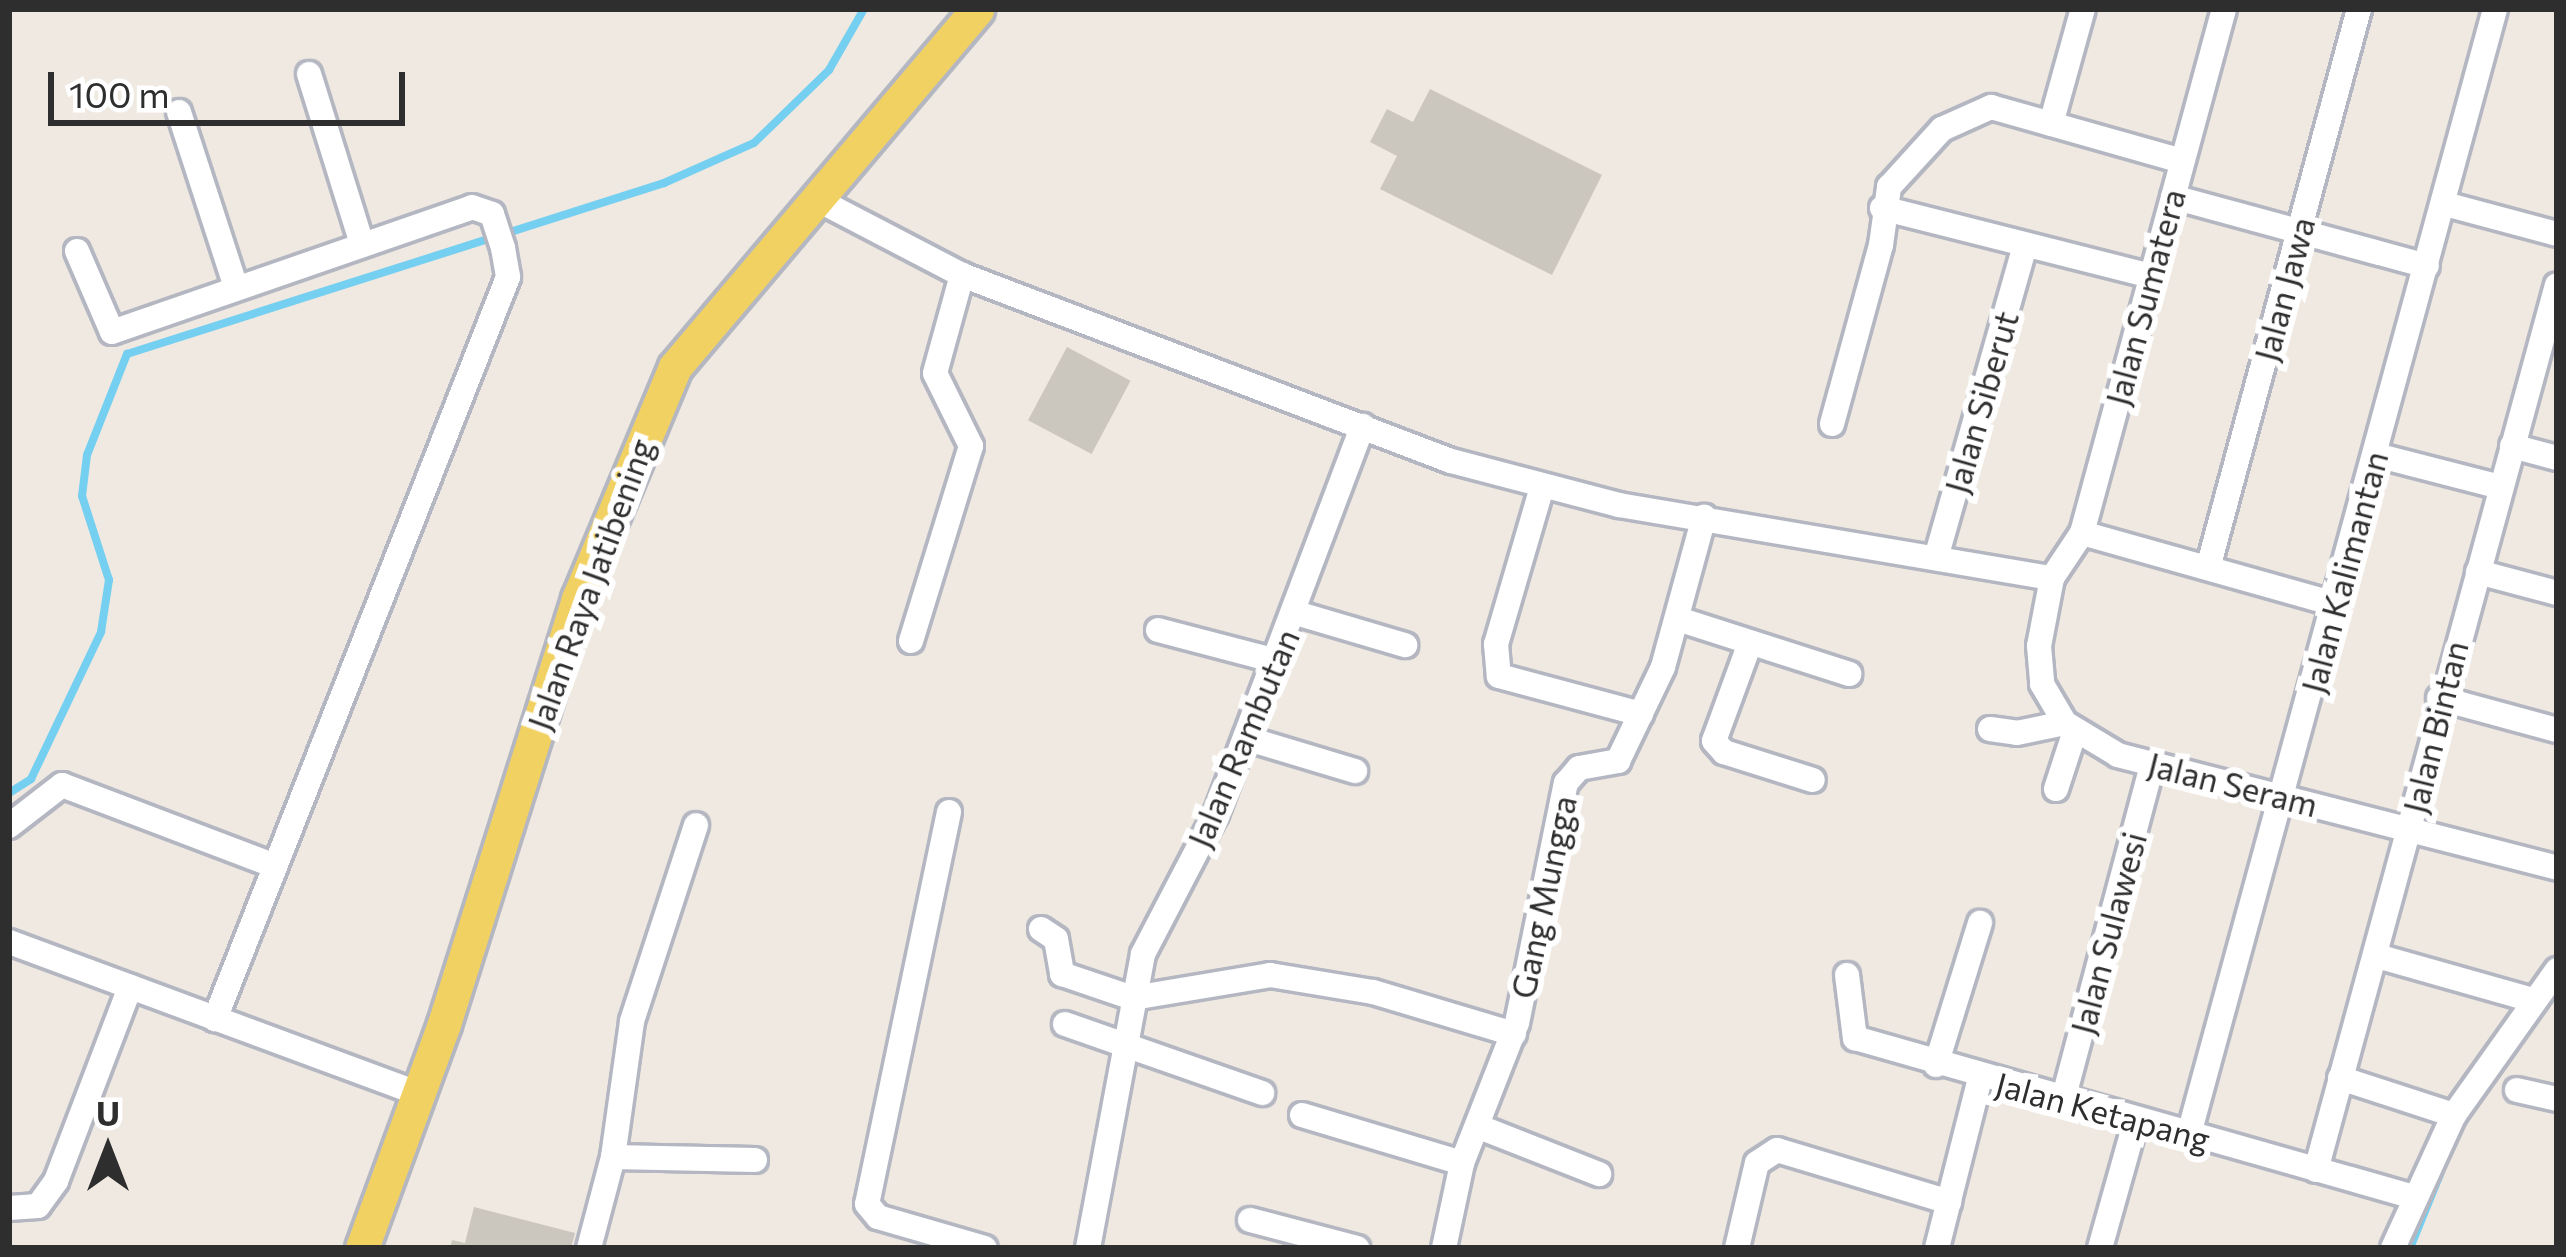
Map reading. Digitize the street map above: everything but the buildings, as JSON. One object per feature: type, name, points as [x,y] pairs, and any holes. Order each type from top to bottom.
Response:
[{"type":"main road","name":"Jalan Raya Jatibening","points":[[362,1248],[418,1094],[578,599],[639,440],[699,333],[818,200],[977,9]]},
{"type":"street","points":[[2051,124],[2083,9]]},
{"type":"street","name":"Jalan Sumatera","points":[[2052,578],[2082,533],[2224,9]]},
{"type":"street","name":"Jalan Jawa","points":[[2207,568],[2360,9]]},
{"type":"street","name":"Jalan Kalimantan","points":[[2188,1134],[2495,9]]},
{"type":"street","points":[[309,74],[361,241]]},
{"type":"street","points":[[1832,424],[1881,245],[1882,208],[1903,163],[1974,108],[2182,160]]},
{"type":"street","points":[[179,112],[236,287]]},
{"type":"street","points":[[2173,196],[2427,266]]},
{"type":"street","points":[[818,200],[962,275],[1363,426],[1542,487],[2052,578],[2039,667],[2070,727],[2056,789]]},
{"type":"street","points":[[2445,205],[2557,234]]},
{"type":"street","points":[[77,251],[112,332],[361,241],[472,207],[492,214],[503,248],[508,277],[215,1019]]},
{"type":"street","points":[[1882,208],[2150,277]]},
{"type":"street","name":"Jalan Siberut","points":[[1936,558],[2025,246]]},
{"type":"street","points":[[911,641],[971,446],[935,374],[962,275]]},
{"type":"street","name":"Jalan Bintan","points":[[2316,1170],[2377,956],[2439,698],[2552,322],[2557,285]]},
{"type":"street","name":"Jalan Rambutan","points":[[1088,1248],[1143,954],[1216,814],[1272,660],[1296,614],[1363,426]]},
{"type":"street","points":[[2512,446],[2557,458]]},
{"type":"street","points":[[2376,455],[2501,487]]},
{"type":"street","points":[[1542,487],[1496,644],[1499,676],[1641,714]]},
{"type":"street","name":"Gang Mungga","points":[[1444,1248],[1462,1163],[1482,1128],[1514,1034],[1566,783],[1586,765],[1615,764],[1641,714],[1678,620],[1704,517]]},
{"type":"street","points":[[2082,533],[2335,604]]},
{"type":"street","points":[[2478,572],[2557,592]]},
{"type":"street","points":[[1296,614],[1405,645]]},
{"type":"street","points":[[1678,620],[1849,674]]},
{"type":"street","points":[[1158,630],[1272,660]]},
{"type":"street","points":[[1750,643],[1714,741],[1724,752],[1813,780]]},
{"type":"street","points":[[2439,698],[2557,730]]},
{"type":"street","points":[[1990,729],[2035,732],[2070,727]]},
{"type":"street","name":"Jalan Seram","points":[[2070,727],[2152,765],[2557,868]]},
{"type":"street","points":[[1245,738],[1354,771]]},
{"type":"street","name":"Jalan Sulawesi","points":[[2063,1100],[2152,765]]},
{"type":"street","points":[[9,826],[62,785],[274,866]]},
{"type":"street","points":[[949,812],[867,1204],[878,1217],[985,1248]]},
{"type":"street","points":[[589,1248],[613,1157],[632,1021],[696,825]]},
{"type":"street","points":[[1936,1065],[1979,923]]},
{"type":"street","points":[[1041,929],[1056,939],[1062,974],[1132,998],[1270,975],[1373,992],[1514,1034]]},
{"type":"street","points":[[9,942],[418,1094]]},
{"type":"street","points":[[2377,956],[2533,1000]]},
{"type":"street","points":[[2392,1248],[2454,1115],[2557,970]]},
{"type":"street","name":"Jalan Ketapang","points":[[1847,975],[1855,1038],[1980,1078],[2414,1197]]},
{"type":"street","points":[[9,1208],[38,1206],[56,1181],[130,987]]},
{"type":"street","points":[[1065,1024],[1262,1093]]},
{"type":"street","points":[[1937,1248],[1980,1078]]},
{"type":"street","points":[[2341,1078],[2454,1115]]},
{"type":"street","points":[[2517,1090],[2557,1099]]},
{"type":"street","points":[[1302,1115],[1462,1163]]},
{"type":"street","points":[[2105,1247],[2136,1120]]},
{"type":"street","points":[[1482,1128],[1599,1174]]},
{"type":"street","points":[[1737,1248],[1757,1163],[1777,1150],[1949,1202]]},
{"type":"street","points":[[613,1157],[754,1160]]},
{"type":"street","points":[[1250,1220],[1358,1248]]},
{"type":"waterway","points":[[9,793],[31,779],[101,632],[109,580],[82,496],[87,455],[127,354],[664,183],[754,143],[829,70],[864,9]]},
{"type":"waterway","points":[[2410,1248],[2441,1172]]}]
